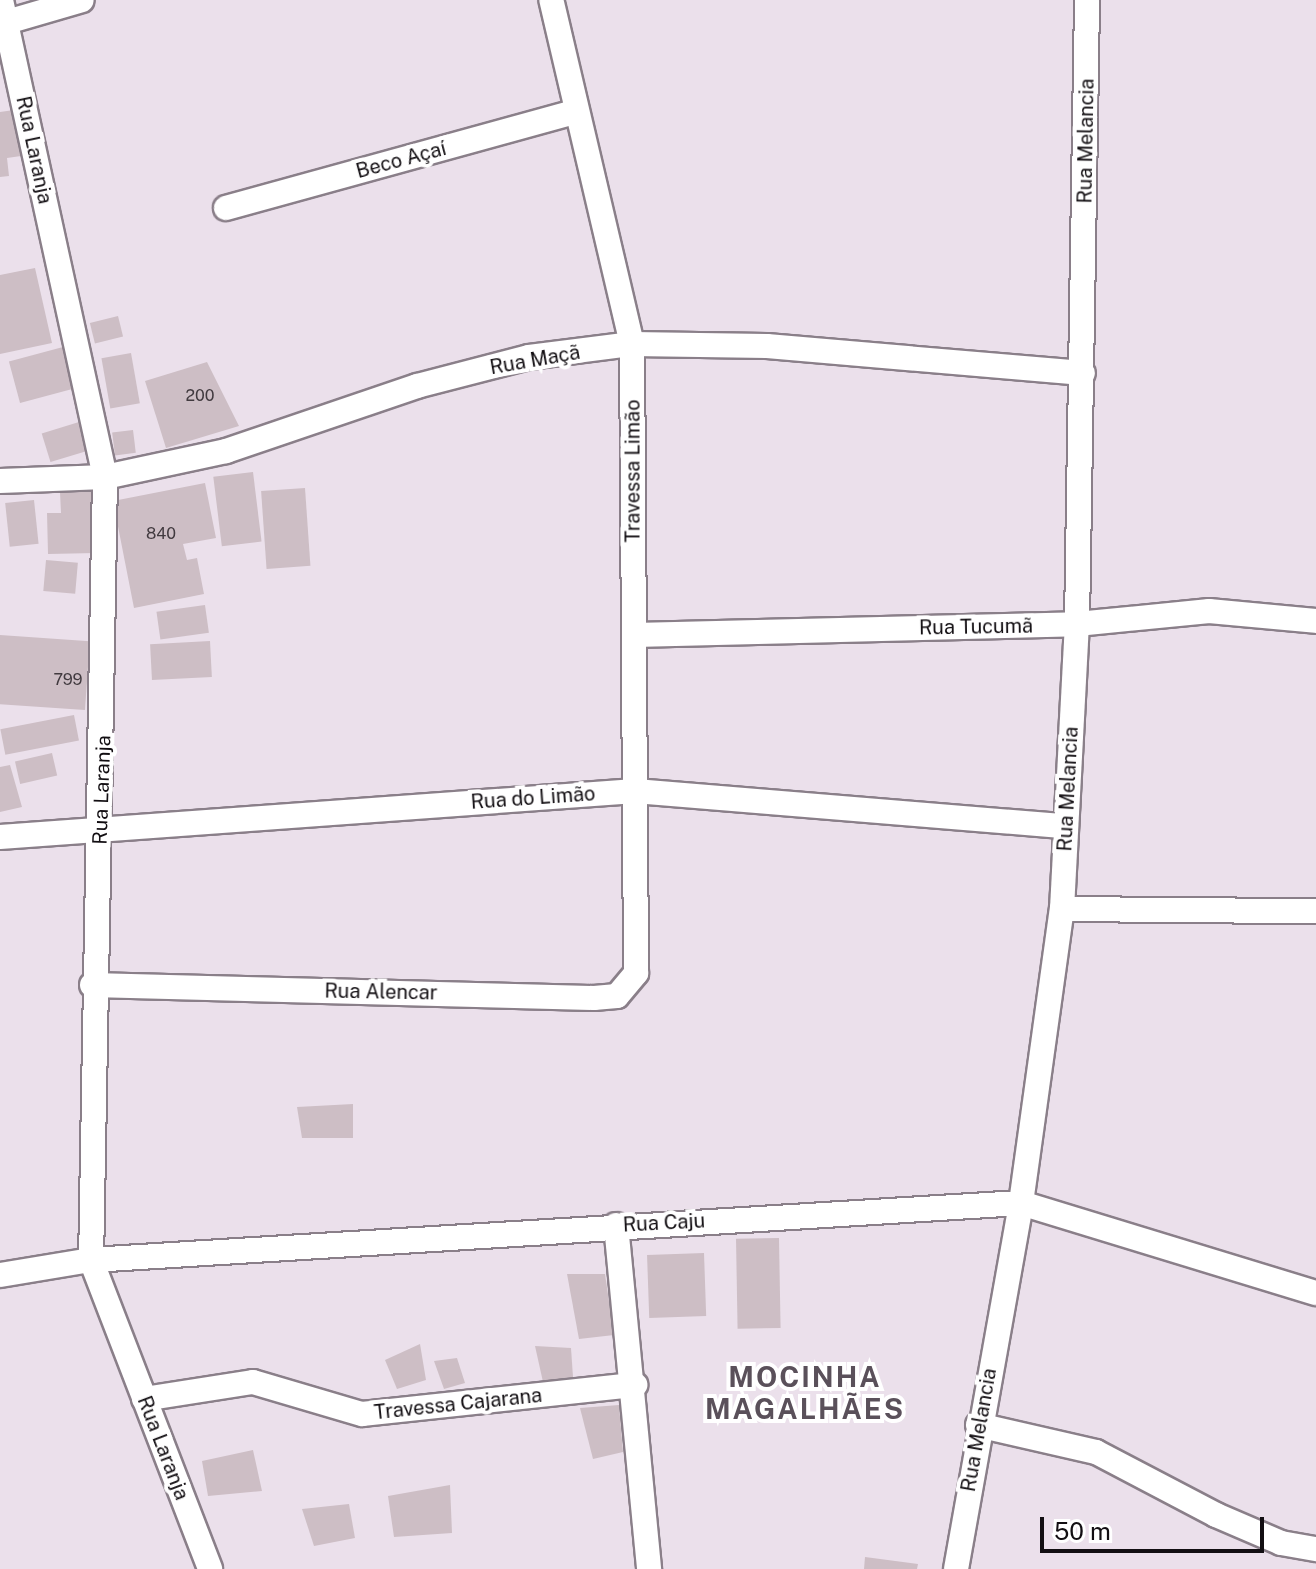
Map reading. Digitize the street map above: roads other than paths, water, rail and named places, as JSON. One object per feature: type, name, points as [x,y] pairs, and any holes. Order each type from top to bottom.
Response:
[{"type":"street","points":[[3,16],[82,0]]},
{"type":"street","name":"Travessa Limão","points":[[551,0],[632,344],[635,951]]},
{"type":"street","name":"Rua Melancia","points":[[956,1569],[978,1425],[1021,1203],[1062,909],[1077,624],[1087,0]]},
{"type":"street","name":"Rua Laranja","points":[[3,16],[105,477],[101,828],[92,985],[91,1260],[210,1569]]},
{"type":"street","name":"Beco Açaí","points":[[226,208],[575,112]]},
{"type":"street","name":"Rua Maçã","points":[[0,481],[105,477],[226,451],[417,386],[529,357],[632,344],[767,346],[1083,373]]},
{"type":"street","name":"Rua Tucumã","points":[[634,635],[1077,624],[1209,611],[1316,621]]},
{"type":"street","name":"Rua do Limão","points":[[0,837],[635,791],[1065,826]]},
{"type":"street","points":[[1062,909],[1316,911]]},
{"type":"street","name":"Rua Alencar","points":[[92,985],[594,998],[628,988],[635,951]]},
{"type":"street","name":"Rua Caju","points":[[0,1275],[91,1260],[616,1225],[1021,1203],[1316,1293]]},
{"type":"street","points":[[616,1225],[635,1385],[649,1569]]},
{"type":"street","name":"Travessa Cajarana","points":[[144,1399],[253,1382],[362,1414],[635,1385]]},
{"type":"street","points":[[978,1425],[1096,1452],[1216,1515],[1281,1543],[1316,1549]]},
{"type":"district","name":"MOCINHA MAGALHÃES","points":[[805,1393]]}]
